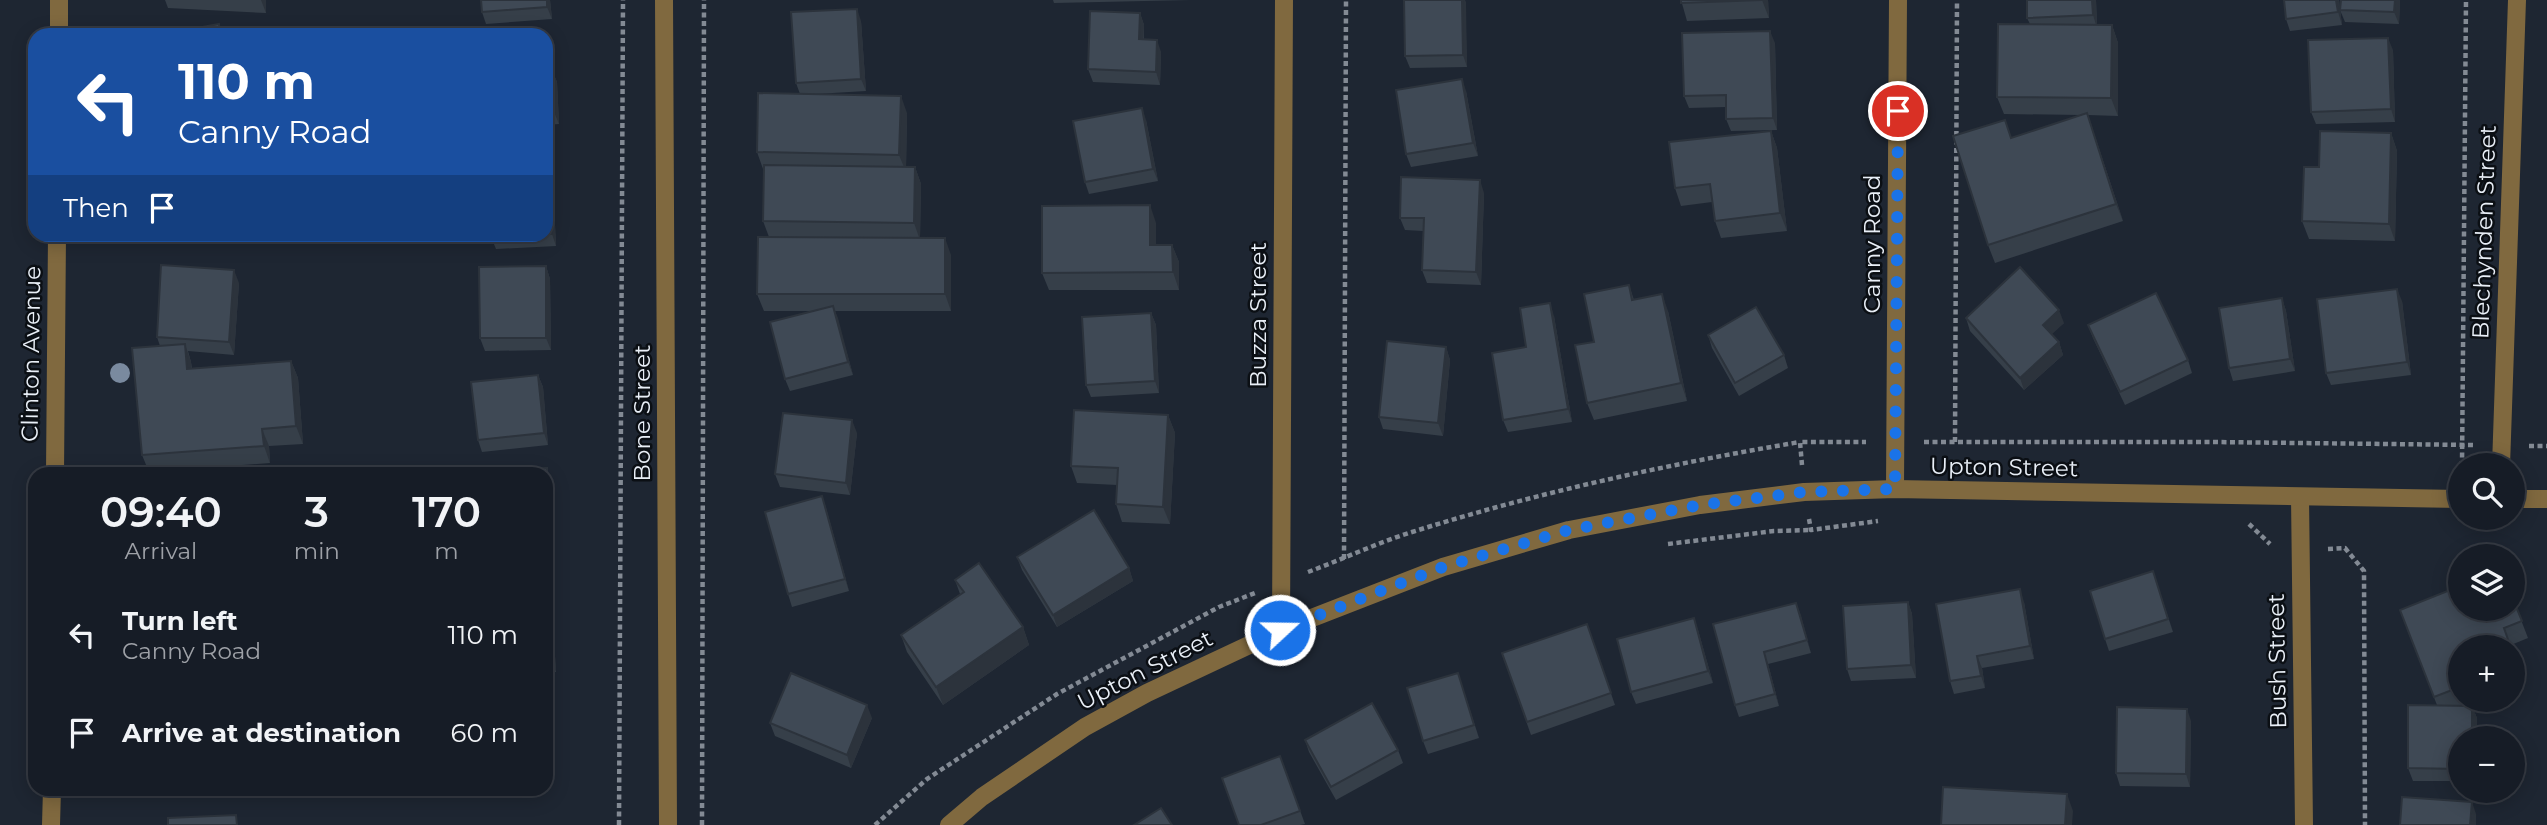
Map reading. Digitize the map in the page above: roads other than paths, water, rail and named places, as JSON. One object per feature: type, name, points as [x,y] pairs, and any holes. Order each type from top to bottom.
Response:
[{"type":"street","points":[[59,0],[59,28]]},
{"type":"street","name":"Bone Street","points":[[664,0],[668,825]]},
{"type":"street","name":"Buzza Street","points":[[1280,630],[1284,0]]},
{"type":"street","name":"Canny Road","points":[[1895,489],[1898,0]]},
{"type":"street","name":"Blechynden Street","points":[[2501,453],[2517,0]]},
{"type":"street","name":"Clinton Avenue","points":[[55,467],[57,242]]},
{"type":"street","name":"Upton Street","points":[[949,825],[982,797],[1085,727],[1147,693],[1280,630],[1443,567],[1569,530],[1700,505],[1804,492],[1895,489],[2448,499]]},
{"type":"street","name":"Bush Street","points":[[2300,497],[2304,825]]},
{"type":"street","points":[[2525,499],[2547,499]]},
{"type":"street","points":[[51,796],[51,825]]}]
